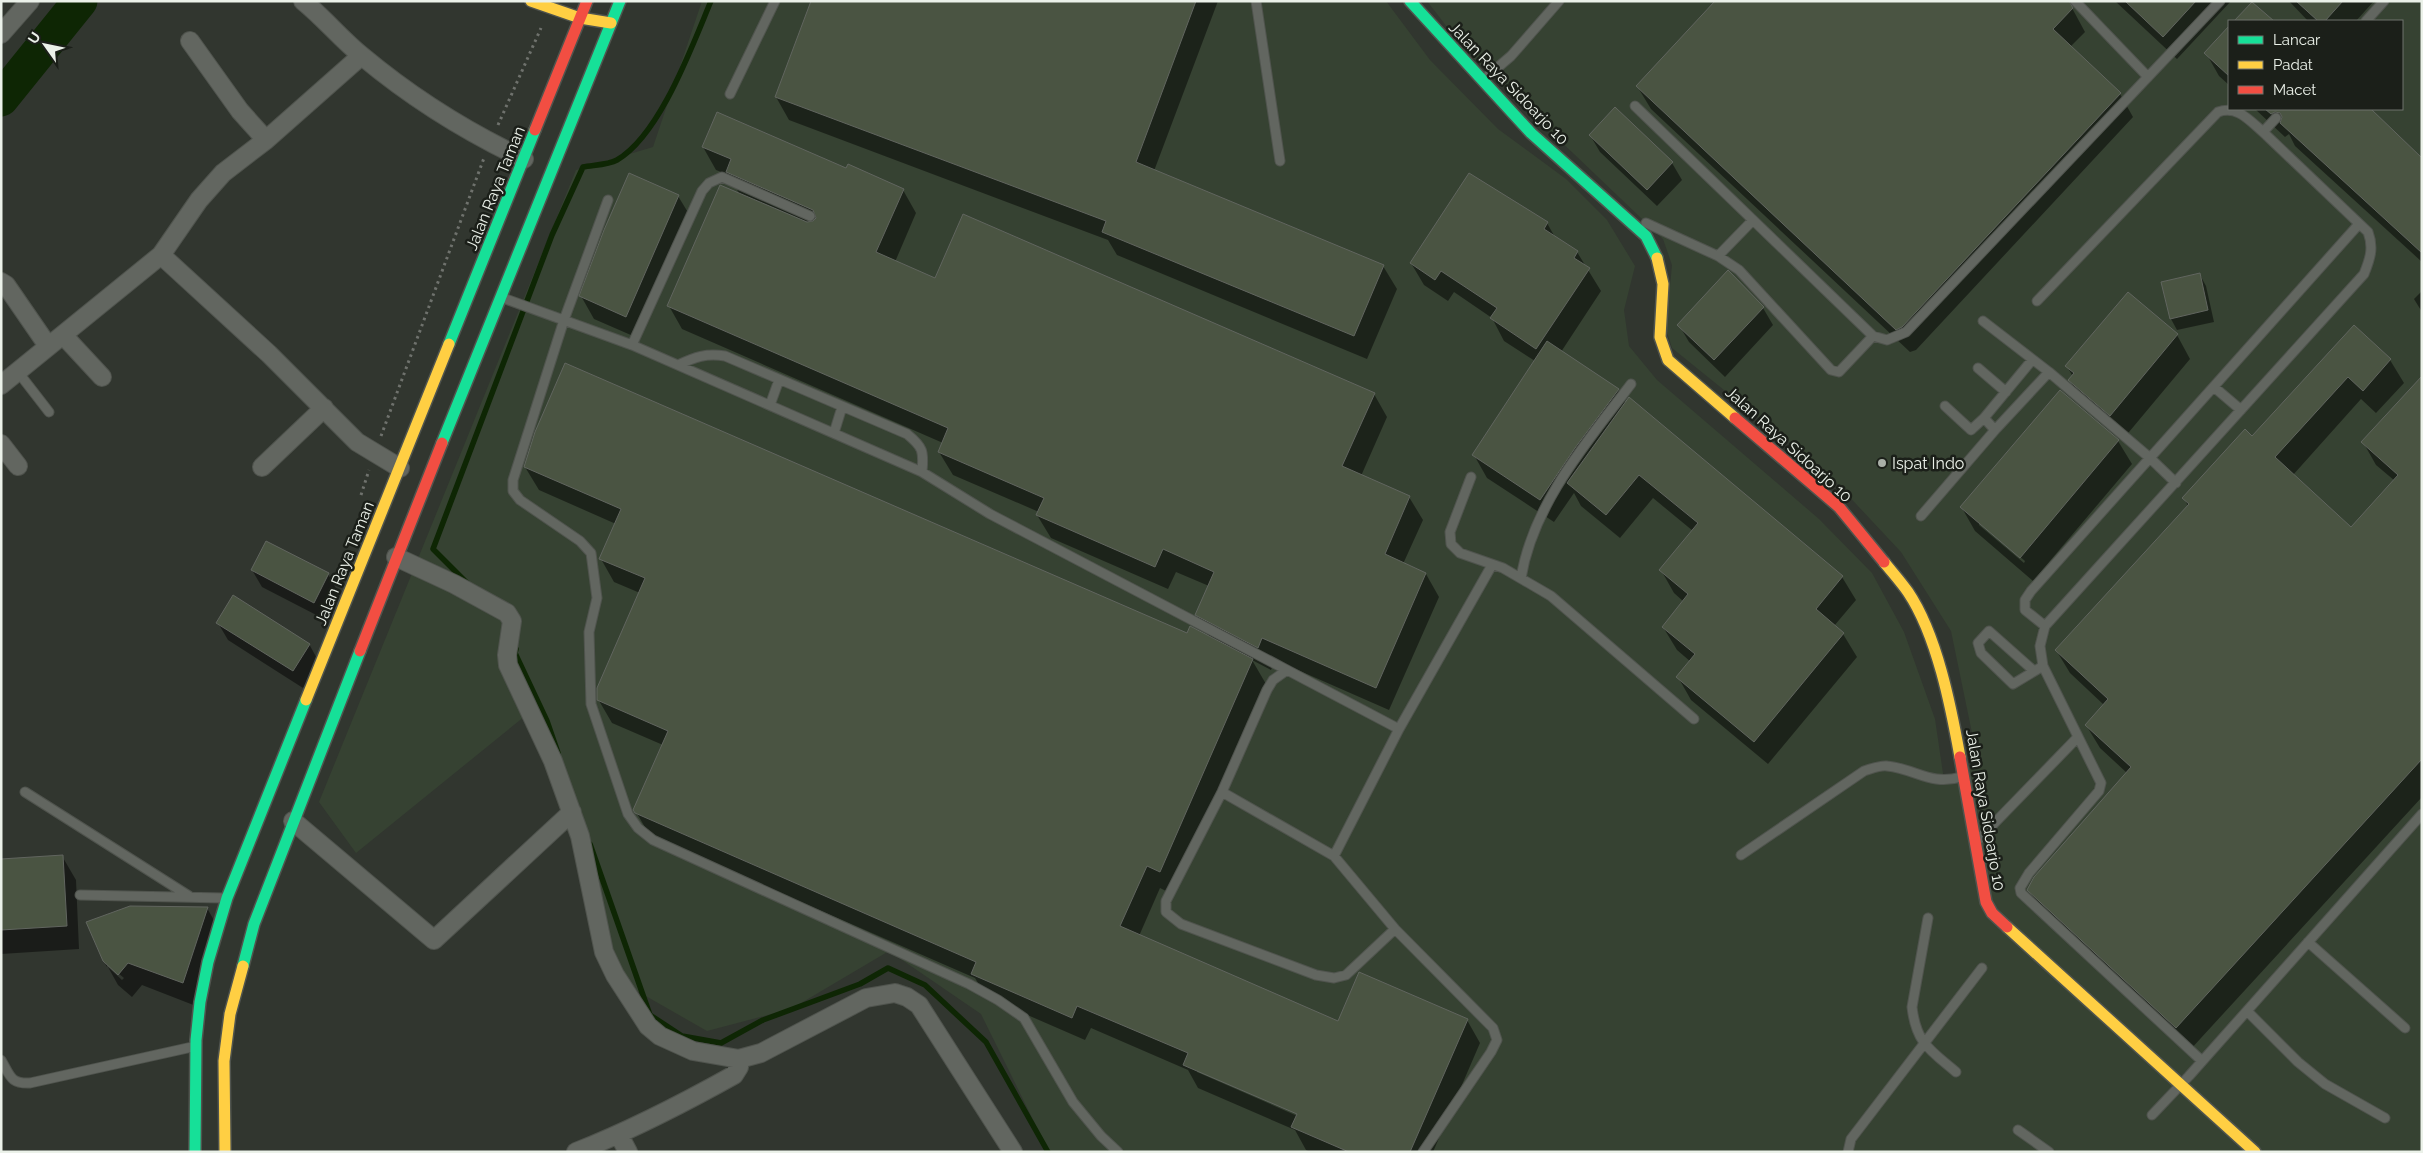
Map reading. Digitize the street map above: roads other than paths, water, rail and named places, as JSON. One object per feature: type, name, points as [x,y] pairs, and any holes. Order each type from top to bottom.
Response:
[{"type":"main road","points":[[531,1],[549,9],[580,18],[611,23]]},
{"type":"main road","name":"Jalan Raya Taman","points":[[195,1152],[193,1106],[195,1046],[202,991],[212,947],[227,898],[587,1]]},
{"type":"main road","points":[[225,1152],[224,1061],[230,1014],[254,924],[396,557],[505,298],[564,138],[620,1]]},
{"type":"main road","name":"Jalan Raya Sidoarjo 10","points":[[1410,1],[1482,82],[1531,133],[1646,236],[1657,256],[1663,284],[1660,337],[1668,360],[1839,507],[1909,593],[1928,631],[1951,708],[1986,902],[1992,913],[2255,1152]]},
{"type":"street","points":[[1,34],[30,1]]},
{"type":"street","points":[[303,1],[361,56],[403,88],[490,142],[525,157]]},
{"type":"street","points":[[190,42],[240,110],[266,140]]},
{"type":"street","points":[[1,385],[161,255],[199,200],[223,173],[266,140],[361,56]]},
{"type":"street","points":[[161,255],[269,354],[356,442],[400,468]]},
{"type":"street","points":[[1,282],[6,284],[48,346]]},
{"type":"street","points":[[63,334],[102,377]]},
{"type":"street","points":[[262,467],[324,408]]},
{"type":"street","points":[[1,444],[18,466]]},
{"type":"street","points":[[396,557],[454,584],[507,613],[512,621],[507,655],[508,664],[552,761],[572,812],[586,857],[604,952],[638,1014],[648,1026],[660,1036],[692,1051],[739,1059],[761,1052],[866,998],[895,993],[907,997],[919,1005],[1013,1152]]},
{"type":"street","points":[[293,821],[434,940],[572,812]]},
{"type":"street","points":[[576,1152],[620,1135],[664,1114],[734,1075],[740,1067],[739,1059]]},
{"type":"street","points":[[620,1135],[628,1152]]},
{"type":"lane","points":[[730,94],[775,1]]},
{"type":"lane","points":[[1256,1],[1280,161]]},
{"type":"lane","points":[[1482,82],[1511,56],[1559,1]]},
{"type":"lane","points":[[2075,1],[2148,77]]},
{"type":"lane","points":[[1635,106],[1873,336],[1887,340],[1906,332],[2220,1]]},
{"type":"lane","points":[[2367,20],[2384,1]]},
{"type":"lane","points":[[2037,301],[2218,112],[2228,109]]},
{"type":"lane","points":[[2202,1061],[2021,894],[2020,888],[2028,873],[2099,791],[2101,783],[2043,666],[2040,646],[2044,626],[2364,274],[2370,260],[2372,243],[2368,232],[2263,132],[2237,110]]},
{"type":"lane","points":[[2263,132],[2276,118]]},
{"type":"lane","points":[[632,345],[702,191],[709,183],[722,178],[810,216]]},
{"type":"lane","points":[[608,200],[564,320],[513,480],[513,490],[520,500],[580,541],[591,553],[597,598],[589,632],[590,704],[628,814],[638,828],[653,840],[970,984],[998,1000],[1024,1018],[1073,1102],[1101,1136],[1118,1152]]},
{"type":"lane","points":[[1618,210],[1718,256],[1739,270],[1834,372],[1838,372],[1873,336]]},
{"type":"lane","points":[[1718,256],[1753,220]]},
{"type":"lane","points":[[2044,626],[2025,610],[2026,600],[2359,224]]},
{"type":"lane","points":[[505,298],[632,345],[922,472],[990,514],[1399,729]]},
{"type":"lane","points":[[1983,321],[2048,372],[2150,458],[2176,483]]},
{"type":"lane","points":[[678,365],[711,353],[724,356],[907,434],[920,445],[924,456],[922,472]]},
{"type":"lane","points":[[1945,406],[1971,430],[1984,418],[2032,360]]},
{"type":"lane","points":[[1978,368],[2006,392]]},
{"type":"lane","points":[[18,372],[49,412]]},
{"type":"lane","points":[[1921,516],[2048,372]]},
{"type":"lane","points":[[770,405],[779,380]]},
{"type":"lane","points":[[1521,578],[1531,538],[1549,500],[1578,454],[1631,384]]},
{"type":"lane","points":[[2214,387],[2241,410]]},
{"type":"lane","points":[[834,433],[842,407]]},
{"type":"lane","points":[[1984,418],[1995,430]]},
{"type":"lane","points":[[1471,477],[1450,532],[1451,544],[1460,553],[1521,578],[1551,596],[1694,719]]},
{"type":"lane","points":[[1334,856],[1399,729],[1492,566]]},
{"type":"lane","points":[[2034,671],[1990,631],[1978,643],[1981,653],[2013,684],[2043,666]]},
{"type":"lane","points":[[1287,670],[1273,680],[1267,690],[1222,792],[1166,901],[1166,912],[1180,924],[1316,975],[1334,978],[1346,975],[1395,929]]},
{"type":"lane","points":[[1975,843],[2078,738]]},
{"type":"lane","points":[[1741,855],[1864,771],[1886,766],[1934,780],[1948,781],[1963,776]]},
{"type":"lane","points":[[25,792],[189,896]]},
{"type":"lane","points":[[1222,792],[1334,856],[1395,929],[1493,1028],[1497,1040],[1492,1052],[1423,1152]]},
{"type":"lane","points":[[2152,1115],[2422,814]]},
{"type":"lane","points":[[80,895],[227,898]]},
{"type":"lane","points":[[1928,918],[1912,1007],[1913,1020],[1923,1044],[1956,1072]]},
{"type":"lane","points":[[2308,942],[2405,1028]]},
{"type":"lane","points":[[1848,1152],[1851,1139],[1982,968]]},
{"type":"lane","points":[[2247,1011],[2298,1062],[2326,1084],[2385,1118]]},
{"type":"lane","points":[[1,1060],[12,1080],[18,1084],[30,1083],[195,1046]]},
{"type":"lane","points":[[2018,1130],[2048,1152]]},
{"type":"waterway","points":[[1,99],[80,1]]},
{"type":"waterway","points":[[467,583],[433,549],[552,235],[583,167],[617,160],[633,148],[661,111],[711,1]]},
{"type":"waterway","points":[[516,649],[515,653],[547,721],[558,753]]},
{"type":"waterway","points":[[590,844],[650,1015],[682,1036],[721,1043],[763,1020],[860,984],[888,968],[925,985],[986,1042],[1048,1152]]},
{"type":"place","name":"Ispat Indo","points":[[1882,463]]}]
